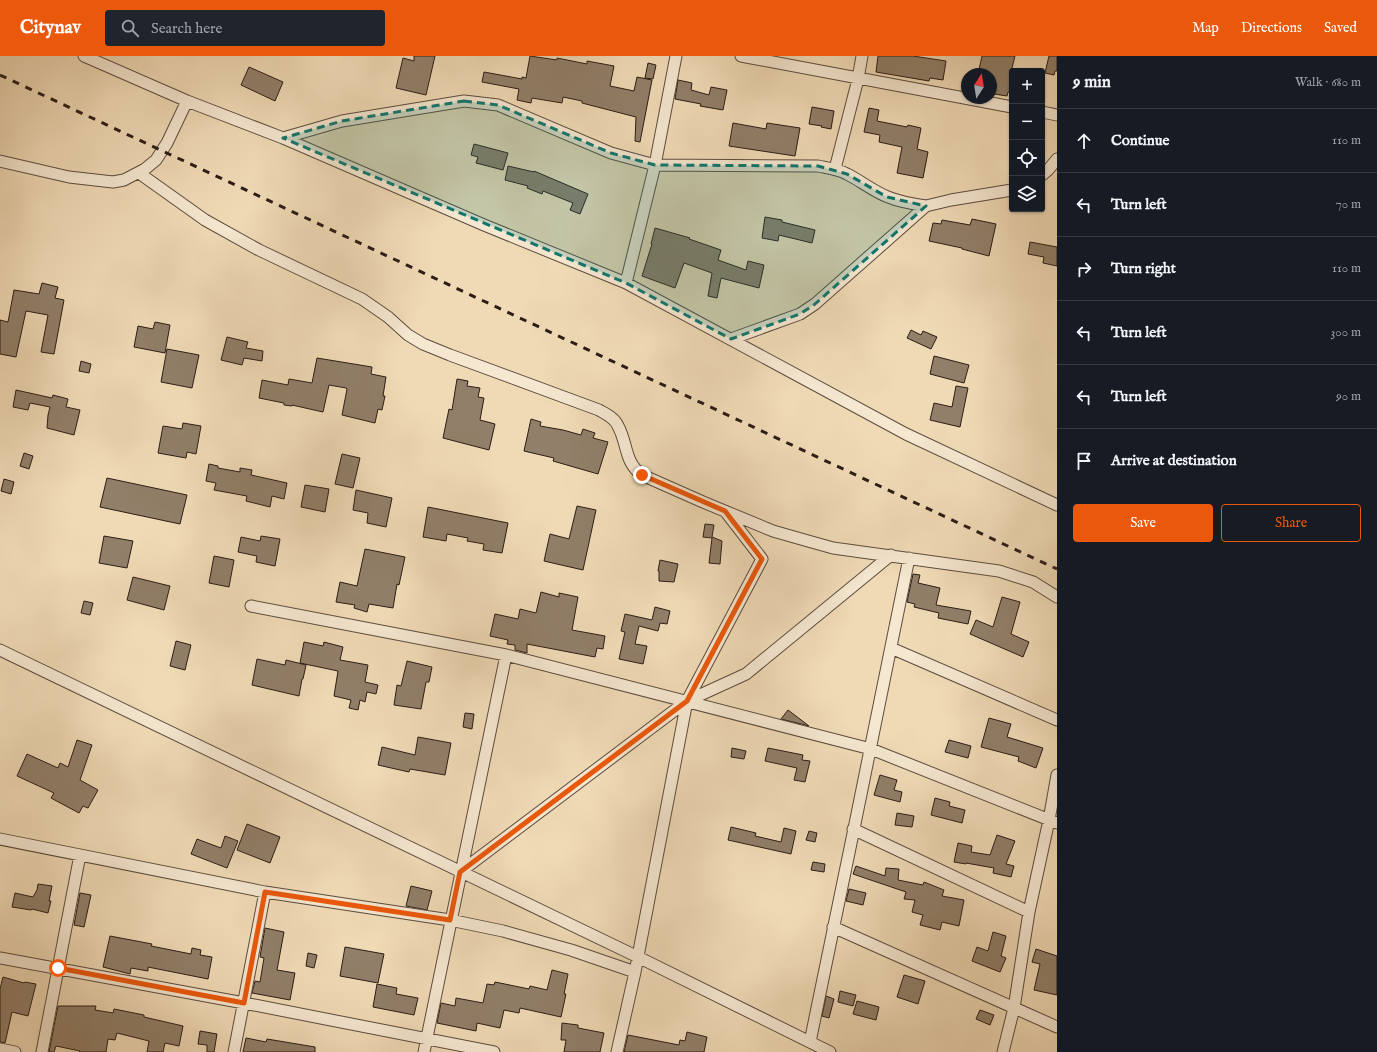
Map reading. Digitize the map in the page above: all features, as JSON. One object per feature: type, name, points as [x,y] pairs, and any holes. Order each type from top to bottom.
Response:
[{"type":"street","points":[[84,56],[186,101],[283,138],[484,225],[626,283],[906,434],[1057,505]]},
{"type":"street","points":[[626,283],[655,165],[676,56]]},
{"type":"street","points":[[741,56],[1009,106]]},
{"type":"street","points":[[835,169],[858,79],[862,56]]},
{"type":"street","points":[[0,161],[69,176],[112,182],[124,180],[139,173],[156,160],[166,143],[186,101]]},
{"type":"street","points":[[283,138],[342,121],[464,101],[498,105],[611,153],[655,165],[818,166],[835,169],[847,174],[887,197],[926,206],[951,200],[1009,190]]},
{"type":"street","points":[[1045,113],[1057,115]]},
{"type":"street","points":[[1045,172],[1057,159]]},
{"type":"street","points":[[139,173],[205,220],[259,250],[362,299],[388,317],[408,335],[423,344],[599,410],[610,416],[618,424],[630,462],[635,470],[642,475],[773,531],[801,540],[833,548],[999,571],[1032,582],[1057,597]]},
{"type":"street","points":[[731,339],[800,314],[815,304],[926,206]]},
{"type":"street","points":[[617,1052],[638,957],[687,701],[762,559],[725,511]]},
{"type":"street","points":[[460,872],[687,701],[746,674],[891,555]]},
{"type":"street","points":[[813,1046],[833,927],[871,749],[909,558]]},
{"type":"street","points":[[252,606],[506,656],[871,749],[1053,822]]},
{"type":"street","points":[[891,648],[1057,720]]},
{"type":"street","points":[[0,650],[638,957],[813,1046],[830,1052]]},
{"type":"street","points":[[424,1052],[450,920],[506,656]]},
{"type":"street","points":[[1003,1052],[1014,1008],[1029,912],[1053,822],[1057,775]]},
{"type":"street","points":[[853,829],[1029,912]]},
{"type":"street","points":[[0,840],[265,892],[450,920],[503,931],[571,950],[635,972]]},
{"type":"street","points":[[42,1052],[80,855]]},
{"type":"street","points":[[234,1052],[265,892]]},
{"type":"street","points":[[833,927],[1057,1027]]},
{"type":"street","points":[[0,958],[244,1003],[494,1052]]},
{"type":"street","points":[[0,1049],[15,1052]]},
{"type":"highlighted area","points":[[464,101],[498,105],[611,153],[655,165],[818,166],[847,174],[887,197],[926,206],[815,304],[800,314],[731,339],[626,283],[283,138],[342,121]]},
{"type":"building","points":[[414,56],[435,56],[426,95],[396,88],[403,58],[414,61]]},
{"type":"building","points":[[530,56],[557,60],[557,58],[587,64],[587,61],[614,66],[610,86],[634,91],[637,77],[652,80],[640,142],[635,141],[636,117],[563,97],[562,103],[532,98],[531,103],[517,100],[519,89],[482,82],[484,72],[522,79],[522,77],[526,78]]},
{"type":"building","points":[[878,56],[913,56],[946,61],[943,80],[930,78],[929,81],[876,72]]},
{"type":"building","points":[[982,56],[1015,56],[1012,68],[1009,68],[1009,92],[1007,96],[997,94],[997,68],[979,68]]},
{"type":"building","points":[[1049,56],[1057,56],[1057,71],[1055,71],[1054,75],[1045,73]]},
{"type":"building","points":[[648,63],[656,65],[653,79],[645,78]]},
{"type":"building","points":[[249,67],[283,82],[275,101],[241,85]]},
{"type":"building","points":[[678,80],[692,83],[691,90],[709,95],[711,87],[727,90],[723,110],[700,106],[701,104],[675,99]]},
{"type":"building","points":[[812,107],[834,111],[831,129],[809,124]]},
{"type":"building","points":[[869,108],[879,110],[877,121],[907,127],[908,125],[921,128],[917,149],[928,152],[923,178],[897,173],[902,147],[879,142],[880,135],[864,132]]},
{"type":"building","points":[[733,123],[766,129],[767,123],[800,128],[795,156],[729,146]]},
{"type":"building","points":[[474,144],[508,153],[503,170],[476,163],[478,157],[471,155]]},
{"type":"building","points":[[508,166],[534,171],[588,194],[580,214],[570,210],[573,203],[543,191],[542,194],[527,188],[528,186],[505,180]]},
{"type":"building","points":[[765,217],[782,220],[782,222],[815,230],[812,243],[779,235],[778,241],[762,238]]},
{"type":"building","points":[[972,219],[996,224],[989,256],[962,248],[929,241],[933,223],[941,224],[942,220],[970,225]]},
{"type":"building","points":[[655,228],[690,238],[689,239],[721,250],[718,260],[746,270],[748,261],[764,265],[759,288],[721,278],[717,298],[708,296],[712,273],[684,263],[675,288],[642,276],[652,244]]},
{"type":"building","points":[[1030,242],[1057,247],[1057,266],[1043,263],[1044,257],[1028,254]]},
{"type":"building","points":[[42,283],[58,287],[55,298],[64,300],[54,354],[41,352],[48,315],[26,311],[16,357],[0,354],[0,320],[8,322],[14,290],[39,294]]},
{"type":"building","points":[[155,322],[170,325],[165,353],[134,347],[138,326],[153,329]]},
{"type":"building","points":[[911,330],[921,335],[923,331],[937,337],[931,349],[907,338]]},
{"type":"building","points":[[227,337],[248,342],[246,348],[263,351],[262,361],[244,358],[242,365],[221,360]]},
{"type":"building","points":[[167,349],[199,355],[192,388],[161,382]]},
{"type":"building","points":[[934,356],[969,365],[964,383],[930,374]]},
{"type":"building","points":[[317,358],[372,367],[371,374],[386,377],[383,396],[385,396],[382,410],[378,409],[375,423],[342,415],[346,388],[329,385],[323,412],[292,405],[284,405],[284,403],[259,398],[262,380],[288,385],[289,379],[312,383]]},
{"type":"building","points":[[81,361],[91,364],[89,373],[79,371]]},
{"type":"building","points":[[457,379],[468,381],[467,386],[480,388],[478,397],[484,398],[480,420],[495,424],[489,450],[443,438],[449,409],[452,410]]},
{"type":"building","points":[[956,386],[968,388],[960,427],[930,420],[934,403],[952,407]]},
{"type":"building","points":[[16,390],[52,398],[53,395],[68,399],[66,407],[80,410],[74,435],[47,428],[50,407],[30,403],[28,410],[13,407]]},
{"type":"building","points":[[531,419],[541,422],[540,426],[581,435],[583,429],[595,433],[593,438],[608,442],[598,474],[553,461],[554,458],[524,451]]},
{"type":"building","points":[[183,423],[201,426],[196,454],[187,452],[186,458],[158,453],[163,426],[182,429]]},
{"type":"building","points":[[24,453],[33,456],[29,469],[20,466]]},
{"type":"building","points":[[342,454],[360,458],[353,488],[335,484]]},
{"type":"building","points":[[209,464],[218,466],[218,468],[240,472],[240,468],[252,470],[251,475],[287,483],[284,499],[272,496],[270,507],[246,501],[247,496],[214,490],[216,483],[206,481]]},
{"type":"building","points":[[107,478],[187,495],[180,524],[100,507]]},
{"type":"building","points":[[4,479],[14,482],[11,494],[1,491]]},
{"type":"building","points":[[305,485],[329,489],[325,512],[301,507]]},
{"type":"building","points":[[356,490],[392,498],[386,527],[367,523],[368,513],[353,510]]},
{"type":"building","points":[[577,506],[596,510],[583,570],[544,561],[550,534],[569,539]]},
{"type":"building","points":[[428,507],[508,523],[502,553],[483,550],[484,544],[467,541],[468,538],[447,534],[446,541],[423,537]]},
{"type":"building","points":[[705,524],[714,525],[712,537],[722,541],[720,564],[709,563],[712,538],[703,537]]},
{"type":"building","points":[[104,536],[133,541],[127,568],[99,563]]},
{"type":"building","points":[[261,536],[280,539],[275,566],[256,562],[257,556],[238,552],[241,537],[260,541]]},
{"type":"building","points":[[365,549],[405,557],[399,585],[397,584],[393,608],[369,604],[367,612],[354,608],[355,605],[336,602],[340,582],[357,586]]},
{"type":"building","points":[[214,556],[234,560],[229,587],[209,583]]},
{"type":"building","points":[[660,560],[678,564],[674,582],[659,581],[658,571]]},
{"type":"building","points":[[913,574],[920,575],[918,583],[940,588],[936,605],[971,611],[968,624],[938,618],[939,613],[914,607],[915,604],[907,602]]},
{"type":"building","points":[[133,577],[170,586],[164,610],[127,600]]},
{"type":"building","points":[[541,592],[559,597],[559,593],[578,597],[572,630],[605,636],[603,649],[597,648],[595,657],[527,644],[527,653],[515,650],[515,645],[507,644],[508,640],[490,636],[495,614],[518,619],[520,609],[536,613]]},
{"type":"building","points":[[1002,597],[1020,602],[1011,634],[1029,642],[1023,657],[970,634],[976,620],[993,627]]},
{"type":"building","points":[[84,601],[93,603],[90,615],[81,613]]},
{"type":"building","points":[[655,607],[670,611],[667,624],[660,623],[658,631],[639,626],[635,644],[647,646],[643,664],[619,659],[625,632],[621,631],[625,614],[652,620]]},
{"type":"building","points":[[176,641],[191,645],[185,670],[170,666]]},
{"type":"building","points":[[304,642],[323,646],[324,642],[343,647],[340,660],[368,665],[365,682],[378,685],[376,694],[367,692],[365,702],[360,700],[358,710],[349,708],[351,700],[334,696],[338,671],[300,663]]},
{"type":"building","points":[[257,659],[285,665],[286,660],[306,665],[299,696],[252,685]]},
{"type":"building","points":[[407,661],[432,667],[429,682],[426,682],[421,709],[394,705],[397,685],[401,686]]},
{"type":"building","points":[[788,710],[809,726],[781,719]]},
{"type":"building","points":[[465,713],[474,714],[472,729],[463,727]]},
{"type":"building","points":[[989,718],[1011,724],[1007,737],[1043,748],[1036,768],[1018,761],[1019,757],[981,747]]},
{"type":"building","points":[[418,737],[451,743],[445,775],[410,769],[409,772],[378,765],[382,747],[415,755]]},
{"type":"building","points":[[77,740],[92,745],[80,780],[98,790],[88,808],[83,806],[79,813],[51,798],[54,793],[17,776],[27,754],[58,768],[60,763],[68,767]]},
{"type":"building","points":[[949,740],[971,746],[968,758],[945,752]]},
{"type":"building","points":[[732,748],[746,751],[744,759],[731,757]]},
{"type":"building","points":[[768,748],[803,755],[802,760],[810,761],[805,782],[794,780],[797,768],[765,761]]},
{"type":"building","points":[[880,775],[897,780],[894,790],[902,792],[900,802],[874,795]]},
{"type":"building","points":[[935,798],[950,802],[949,806],[965,810],[962,823],[931,815]]},
{"type":"building","points":[[897,813],[914,816],[912,827],[895,825]]},
{"type":"building","points":[[247,824],[280,837],[270,863],[237,850]]},
{"type":"building","points":[[731,827],[756,833],[755,836],[781,842],[784,828],[796,831],[791,854],[728,840]]},
{"type":"building","points":[[809,831],[817,833],[815,842],[806,840]]},
{"type":"building","points":[[997,835],[1015,841],[1006,864],[1014,866],[1011,877],[993,873],[994,868],[954,862],[958,843],[972,846],[971,852],[990,855]]},
{"type":"building","points":[[225,836],[238,841],[227,868],[191,854],[197,839],[221,848]]},
{"type":"building","points":[[813,862],[825,864],[824,872],[811,870]]},
{"type":"building","points":[[856,866],[885,876],[886,868],[899,869],[898,880],[923,885],[924,882],[944,890],[942,896],[964,900],[959,926],[942,922],[940,930],[920,925],[923,915],[912,912],[915,900],[904,899],[906,892],[853,874]]},
{"type":"building","points":[[38,884],[52,886],[49,901],[51,901],[48,913],[32,909],[12,907],[15,893],[33,897],[37,890]]},
{"type":"building","points":[[411,886],[432,891],[427,910],[406,906]]},
{"type":"building","points":[[849,889],[866,893],[863,905],[846,901]]},
{"type":"building","points":[[80,893],[91,895],[84,927],[74,925]]},
{"type":"building","points":[[265,928],[284,932],[277,970],[295,973],[290,1000],[252,993],[255,981],[260,982],[264,958],[260,957]]},
{"type":"building","points":[[993,932],[1006,936],[1001,956],[1006,958],[1000,972],[972,961],[977,947],[988,951]]},
{"type":"building","points":[[110,936],[152,944],[151,946],[191,954],[192,948],[201,950],[200,955],[212,957],[208,979],[148,967],[148,971],[131,968],[130,974],[103,967]]},
{"type":"building","points":[[345,947],[384,954],[378,983],[340,976]]},
{"type":"building","points":[[1036,949],[1057,956],[1057,995],[1034,990],[1040,964],[1032,962]]},
{"type":"building","points":[[308,953],[317,955],[314,968],[306,966]]},
{"type":"building","points":[[552,970],[568,974],[564,994],[566,994],[561,1017],[520,1008],[519,1013],[504,1010],[500,1028],[477,1023],[476,1031],[437,1023],[441,1003],[455,1006],[456,998],[483,1003],[487,984],[494,985],[495,982],[529,989],[530,986],[547,990]]},
{"type":"building","points":[[904,975],[925,981],[918,1004],[897,997]]},
{"type":"building","points":[[3,977],[24,983],[36,984],[28,1016],[12,1012],[5,1043],[0,1042],[0,989]]},
{"type":"building","points":[[377,984],[397,988],[396,994],[418,998],[414,1015],[373,1007]]},
{"type":"building","points":[[840,991],[856,995],[853,1006],[838,1002]]},
{"type":"building","points":[[826,996],[834,999],[829,1018],[822,1016]]},
{"type":"building","points":[[857,1001],[879,1007],[876,1020],[853,1014]]},
{"type":"building","points":[[58,1006],[96,1006],[95,1010],[113,1013],[114,1009],[144,1015],[144,1017],[183,1026],[179,1046],[165,1043],[163,1052],[147,1052],[149,1041],[117,1033],[115,1040],[108,1039],[106,1052],[79,1052],[80,1051],[56,1046],[54,1052],[49,1052]]},
{"type":"building","points":[[980,1010],[994,1015],[990,1025],[976,1019]]},
{"type":"building","points":[[562,1023],[578,1025],[578,1028],[604,1033],[600,1052],[564,1052],[566,1040],[561,1040]]},
{"type":"building","points":[[200,1031],[217,1034],[214,1052],[207,1052],[207,1045],[198,1044]]},
{"type":"building","points":[[687,1032],[707,1037],[704,1052],[624,1052],[628,1035],[679,1045],[680,1040],[685,1041]]},
{"type":"building","points":[[246,1038],[266,1042],[267,1039],[315,1047],[315,1052],[243,1052]]},
{"type":"railway","points":[[0,75],[1057,569]]},
{"type":"route","points":[[58,968],[244,1003],[265,892],[450,920],[460,872],[687,701],[762,559],[725,511],[642,475]]}]
